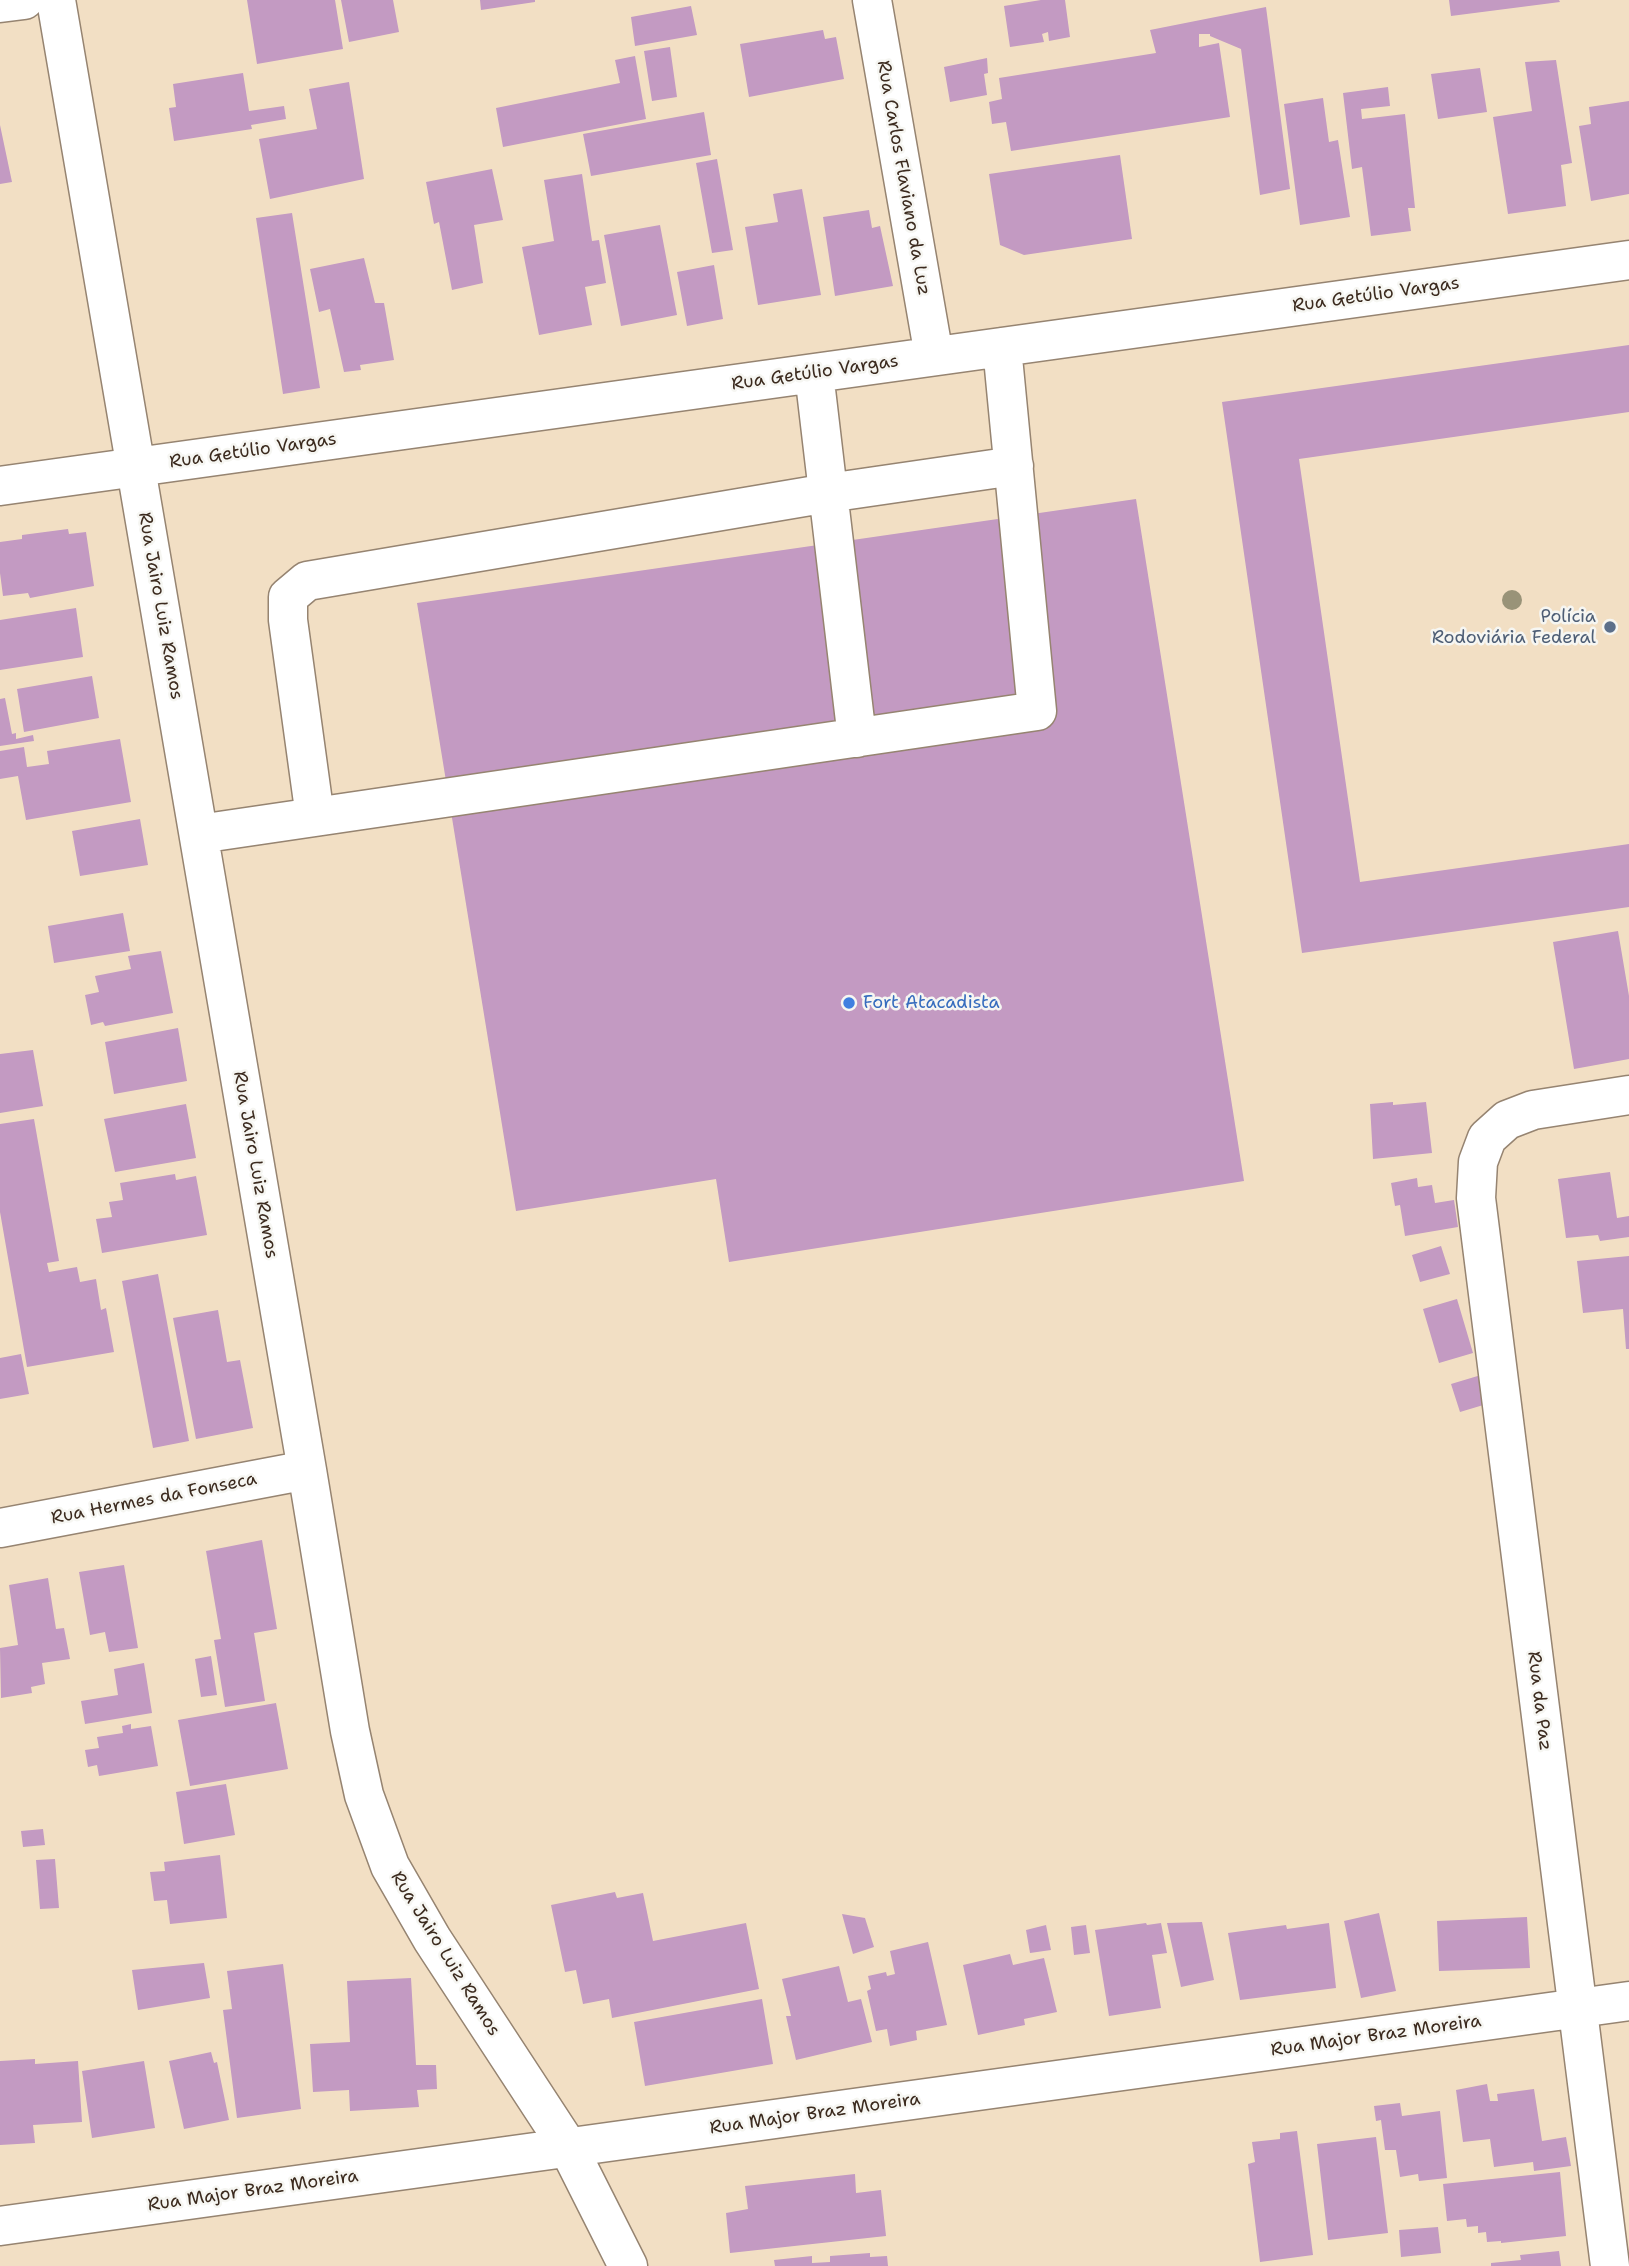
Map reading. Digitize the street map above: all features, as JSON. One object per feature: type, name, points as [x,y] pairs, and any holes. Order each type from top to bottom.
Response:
[{"type":"street","points":[[0,3],[24,0]]},
{"type":"street","name":"Rua Jairo Luiz Ramos","points":[[56,0],[352,1744],[364,1795],[390,1866],[432,1939],[568,2147],[628,2266]]},
{"type":"street","name":"Rua Carlos Flaviano da Luz","points":[[872,0],[934,356]]},
{"type":"street","name":"Rua Getúlio Vargas","points":[[0,486],[1629,260]]},
{"type":"street","points":[[199,834],[1037,711],[1002,347]]},
{"type":"street","points":[[814,373],[857,738]]},
{"type":"street","points":[[315,817],[288,620],[288,597],[307,581],[828,493],[1014,466]]},
{"type":"street","name":"Rua da Paz","points":[[1610,2266],[1476,1198],[1478,1162],[1487,1138],[1507,1120],[1533,1110],[1629,1095]]},
{"type":"street","name":"Rua Hermes da Fonseca","points":[[0,1528],[307,1470]]},
{"type":"street","name":"Rua Major Braz Moreira","points":[[0,2226],[1629,2001]]},
{"type":"building","points":[[247,0],[335,0],[343,49],[257,64]]},
{"type":"building","points":[[341,0],[393,0],[399,32],[349,42]]},
{"type":"building","points":[[480,0],[535,0],[535,2],[481,10]]},
{"type":"building","points":[[1041,0],[1065,0],[1070,37],[1049,41],[1048,32],[1042,34],[1044,42],[1010,47],[1004,6]]},
{"type":"building","points":[[1449,0],[1559,0],[1560,2],[1451,16]]},
{"type":"building","points":[[691,6],[697,35],[635,46],[631,17]]},
{"type":"building","points":[[1266,7],[1290,189],[1260,195],[1241,49],[1210,34],[1199,34],[1199,47],[1219,43],[1230,117],[1011,151],[1006,122],[992,124],[989,102],[1002,99],[999,78],[1156,53],[1150,30]]},
{"type":"building","points":[[823,30],[825,39],[836,37],[844,79],[749,97],[740,44]]},
{"type":"building","points":[[670,47],[677,97],[652,101],[644,51]]},
{"type":"building","points":[[635,56],[646,119],[503,147],[496,108],[620,83],[615,60]]},
{"type":"building","points":[[987,58],[988,73],[984,74],[987,95],[950,102],[944,67]]},
{"type":"building","points":[[1556,60],[1572,163],[1561,165],[1566,206],[1508,214],[1493,117],[1532,111],[1525,62]]},
{"type":"building","points":[[1480,68],[1487,112],[1438,119],[1431,74]]},
{"type":"building","points":[[243,73],[249,111],[284,106],[286,119],[251,125],[252,129],[174,141],[169,108],[176,107],[173,84]]},
{"type":"building","points":[[349,82],[364,179],[270,199],[259,139],[317,129],[309,89]]},
{"type":"building","points":[[1388,87],[1390,106],[1361,109],[1362,119],[1405,114],[1415,208],[1408,208],[1411,231],[1371,236],[1362,167],[1352,169],[1343,93]]},
{"type":"building","points":[[1323,98],[1329,142],[1338,140],[1350,217],[1300,225],[1284,104]]},
{"type":"building","points":[[1629,101],[1629,194],[1591,201],[1579,126],[1591,124],[1589,107]]},
{"type":"building","points":[[704,112],[711,155],[591,176],[583,134]]},
{"type":"building","points":[[0,125],[12,182],[0,184]]},
{"type":"building","points":[[1120,155],[1132,239],[1024,255],[1000,245],[989,174]]},
{"type":"building","points":[[717,159],[733,250],[712,253],[696,163]]},
{"type":"building","points":[[492,169],[503,220],[474,225],[483,283],[452,290],[439,222],[434,224],[426,182]]},
{"type":"building","points":[[582,174],[592,241],[599,240],[606,283],[585,287],[592,325],[539,335],[522,247],[554,241],[544,180]]},
{"type":"building","points":[[802,189],[821,295],[758,305],[745,227],[778,222],[773,194]]},
{"type":"building","points":[[869,210],[872,228],[880,226],[893,286],[835,296],[823,217]]},
{"type":"building","points":[[292,213],[320,388],[283,394],[256,218]]},
{"type":"building","points":[[660,225],[677,315],[621,326],[604,235]]},
{"type":"building","points":[[364,258],[375,303],[384,303],[394,360],[360,365],[361,370],[344,372],[330,309],[319,312],[310,269]]},
{"type":"building","points":[[714,265],[723,319],[687,326],[677,272]]},
{"type":"building","points":[[1629,345],[1629,412],[1299,459],[1360,882],[1629,844],[1629,907],[1302,953],[1222,402]]},
{"type":"building","name":"Fort Atacadista","points":[[1136,499],[1244,1181],[729,1262],[716,1179],[516,1211],[417,603]]},
{"type":"building","points":[[68,529],[69,534],[86,532],[94,586],[30,598],[28,593],[3,596],[0,542],[22,539],[22,535]]},
{"type":"building","points":[[76,608],[83,657],[0,670],[0,620]]},
{"type":"building","points":[[92,676],[99,718],[24,732],[17,689]]},
{"type":"building","points":[[5,698],[12,734],[16,733],[16,739],[33,735],[34,741],[0,746],[0,699]]},
{"type":"building","points":[[120,739],[131,802],[26,820],[18,776],[0,779],[0,751],[24,747],[27,767],[49,764],[47,751]]},
{"type":"building","points":[[140,819],[148,865],[80,876],[72,831]]},
{"type":"building","points":[[123,913],[130,951],[54,963],[48,926]]},
{"type":"building","points":[[1618,931],[1629,996],[1629,1059],[1574,1069],[1553,942]]},
{"type":"building","points":[[161,951],[173,1013],[105,1026],[103,1022],[91,1025],[85,995],[99,992],[95,976],[131,969],[128,956]]},
{"type":"building","points":[[178,1028],[187,1081],[114,1094],[105,1042]]},
{"type":"building","points":[[33,1050],[43,1106],[0,1113],[0,1054]]},
{"type":"building","points":[[1393,1102],[1393,1105],[1426,1102],[1432,1153],[1373,1159],[1370,1104]]},
{"type":"building","points":[[186,1104],[196,1158],[115,1172],[104,1119]]},
{"type":"building","points":[[34,1119],[59,1261],[47,1263],[49,1272],[77,1267],[80,1282],[96,1279],[101,1310],[106,1308],[114,1352],[27,1367],[0,1212],[0,1124]]},
{"type":"building","points":[[1610,1172],[1617,1218],[1629,1216],[1629,1237],[1600,1241],[1598,1235],[1566,1238],[1558,1179]]},
{"type":"building","points":[[175,1174],[176,1180],[196,1176],[207,1235],[102,1253],[96,1219],[112,1217],[109,1202],[123,1200],[120,1183]]},
{"type":"building","points":[[1417,1178],[1418,1187],[1432,1185],[1435,1203],[1454,1200],[1458,1227],[1405,1236],[1400,1205],[1395,1206],[1391,1183]]},
{"type":"building","points":[[1441,1246],[1450,1274],[1420,1282],[1412,1255]]},
{"type":"building","points":[[1629,1256],[1629,1349],[1626,1349],[1623,1309],[1583,1313],[1577,1261]]},
{"type":"building","points":[[158,1274],[189,1441],[153,1448],[122,1281]]},
{"type":"building","points":[[1457,1299],[1473,1353],[1439,1363],[1423,1309]]},
{"type":"building","points":[[218,1310],[227,1362],[240,1360],[253,1428],[196,1439],[173,1318]]},
{"type":"building","points":[[21,1354],[29,1394],[0,1399],[0,1358]]},
{"type":"building","points":[[1481,1375],[1490,1403],[1460,1412],[1451,1384]]},
{"type":"building","points":[[262,1540],[277,1629],[254,1633],[265,1701],[225,1707],[214,1640],[221,1639],[206,1551]]},
{"type":"building","points":[[124,1565],[138,1648],[109,1652],[105,1632],[90,1635],[79,1572]]},
{"type":"building","points":[[48,1578],[56,1629],[64,1628],[70,1659],[42,1663],[45,1684],[31,1687],[32,1693],[1,1698],[0,1648],[18,1645],[9,1585]]},
{"type":"building","points":[[211,1656],[217,1695],[201,1697],[195,1659]]},
{"type":"building","points":[[144,1663],[152,1713],[85,1724],[81,1701],[118,1695],[114,1669]]},
{"type":"building","points":[[276,1703],[288,1769],[190,1786],[178,1720]]},
{"type":"building","points":[[131,1724],[131,1729],[151,1726],[158,1766],[99,1776],[97,1765],[88,1767],[85,1750],[99,1748],[97,1737],[123,1733],[122,1726]]},
{"type":"building","points":[[226,1784],[235,1835],[184,1844],[176,1792]]},
{"type":"building","points":[[43,1829],[45,1845],[23,1847],[21,1831]]},
{"type":"building","points":[[220,1855],[227,1918],[170,1924],[167,1900],[154,1901],[150,1872],[165,1871],[164,1862]]},
{"type":"building","points":[[55,1859],[59,1908],[40,1909],[36,1860]]},
{"type":"building","points":[[615,1892],[617,1898],[643,1893],[653,1941],[746,1923],[759,1989],[612,2018],[609,1999],[583,2004],[576,1970],[565,1972],[551,1905]]},
{"type":"building","points":[[1379,1913],[1396,1991],[1361,1998],[1344,1921]]},
{"type":"building","points":[[842,1914],[865,1918],[874,1947],[853,1954]]},
{"type":"building","points":[[1527,1917],[1530,1968],[1439,1971],[1437,1921]]},
{"type":"building","points":[[1202,1922],[1214,1980],[1181,1987],[1167,1923]]},
{"type":"building","points":[[1161,1923],[1167,1953],[1152,1955],[1161,2008],[1109,2016],[1095,1930]]},
{"type":"building","points":[[1329,1923],[1336,1988],[1240,2000],[1228,1933],[1286,1925],[1287,1929]]},
{"type":"building","points":[[1046,1925],[1051,1950],[1030,1953],[1026,1930]]},
{"type":"building","points":[[1086,1925],[1090,1953],[1074,1955],[1071,1927]]},
{"type":"building","points":[[928,1942],[947,2025],[916,2031],[917,2040],[890,2046],[887,2029],[876,2031],[867,1991],[871,1989],[868,1976],[886,1972],[887,1976],[895,1974],[890,1951]]},
{"type":"building","points":[[1010,1954],[1013,1965],[1044,1958],[1057,2012],[1024,2019],[1025,2025],[978,2035],[963,1965]]},
{"type":"building","points":[[204,1963],[210,1998],[138,2010],[132,1970]]},
{"type":"building","points":[[283,1964],[301,2109],[237,2118],[223,2010],[232,2009],[227,1971]]},
{"type":"building","points":[[839,1966],[848,2002],[861,1999],[872,2042],[796,2060],[786,2016],[791,2016],[782,1979]]},
{"type":"building","points":[[411,1978],[416,2065],[436,2065],[437,2089],[417,2090],[419,2107],[350,2111],[349,2090],[313,2092],[310,2044],[350,2042],[347,1981]]},
{"type":"building","points":[[762,1999],[773,2064],[645,2086],[634,2022]]},
{"type":"building","points":[[211,2052],[214,2063],[217,2062],[229,2120],[184,2129],[169,2061]]},
{"type":"building","points":[[35,2059],[35,2064],[78,2061],[82,2122],[33,2125],[35,2143],[0,2145],[0,2061]]},
{"type":"building","points":[[144,2061],[155,2128],[92,2138],[82,2071]]},
{"type":"building","points":[[1487,2084],[1490,2101],[1498,2101],[1497,2094],[1534,2089],[1542,2141],[1566,2137],[1571,2166],[1534,2171],[1533,2162],[1494,2167],[1490,2139],[1463,2142],[1456,2090]]},
{"type":"building","points":[[1400,2103],[1402,2116],[1440,2111],[1447,2178],[1419,2181],[1418,2174],[1400,2177],[1396,2150],[1385,2150],[1381,2120],[1376,2121],[1374,2106]]},
{"type":"building","points":[[1297,2131],[1313,2255],[1260,2262],[1248,2164],[1255,2162],[1252,2142],[1280,2139],[1280,2133]]},
{"type":"building","points":[[1376,2137],[1388,2233],[1328,2240],[1317,2144]]},
{"type":"building","points":[[1560,2172],[1566,2236],[1487,2242],[1486,2232],[1478,2233],[1478,2226],[1467,2227],[1466,2219],[1447,2221],[1443,2184]]},
{"type":"building","points":[[855,2174],[856,2193],[881,2190],[886,2236],[730,2253],[726,2213],[748,2209],[745,2186]]},
{"type":"building","points":[[1438,2227],[1441,2253],[1401,2257],[1399,2230]]},
{"type":"building","points":[[1559,2251],[1561,2266],[1491,2266],[1491,2263],[1521,2260],[1520,2255]]},
{"type":"building","points":[[870,2253],[870,2257],[887,2256],[888,2266],[775,2266],[774,2260],[812,2256],[812,2263],[830,2262],[830,2256]]},
{"type":"place","name":"Polícia Rodoviária Federal","points":[[1610,627]]},
{"type":"place","name":"Fort Atacadista","points":[[849,1003]]}]
